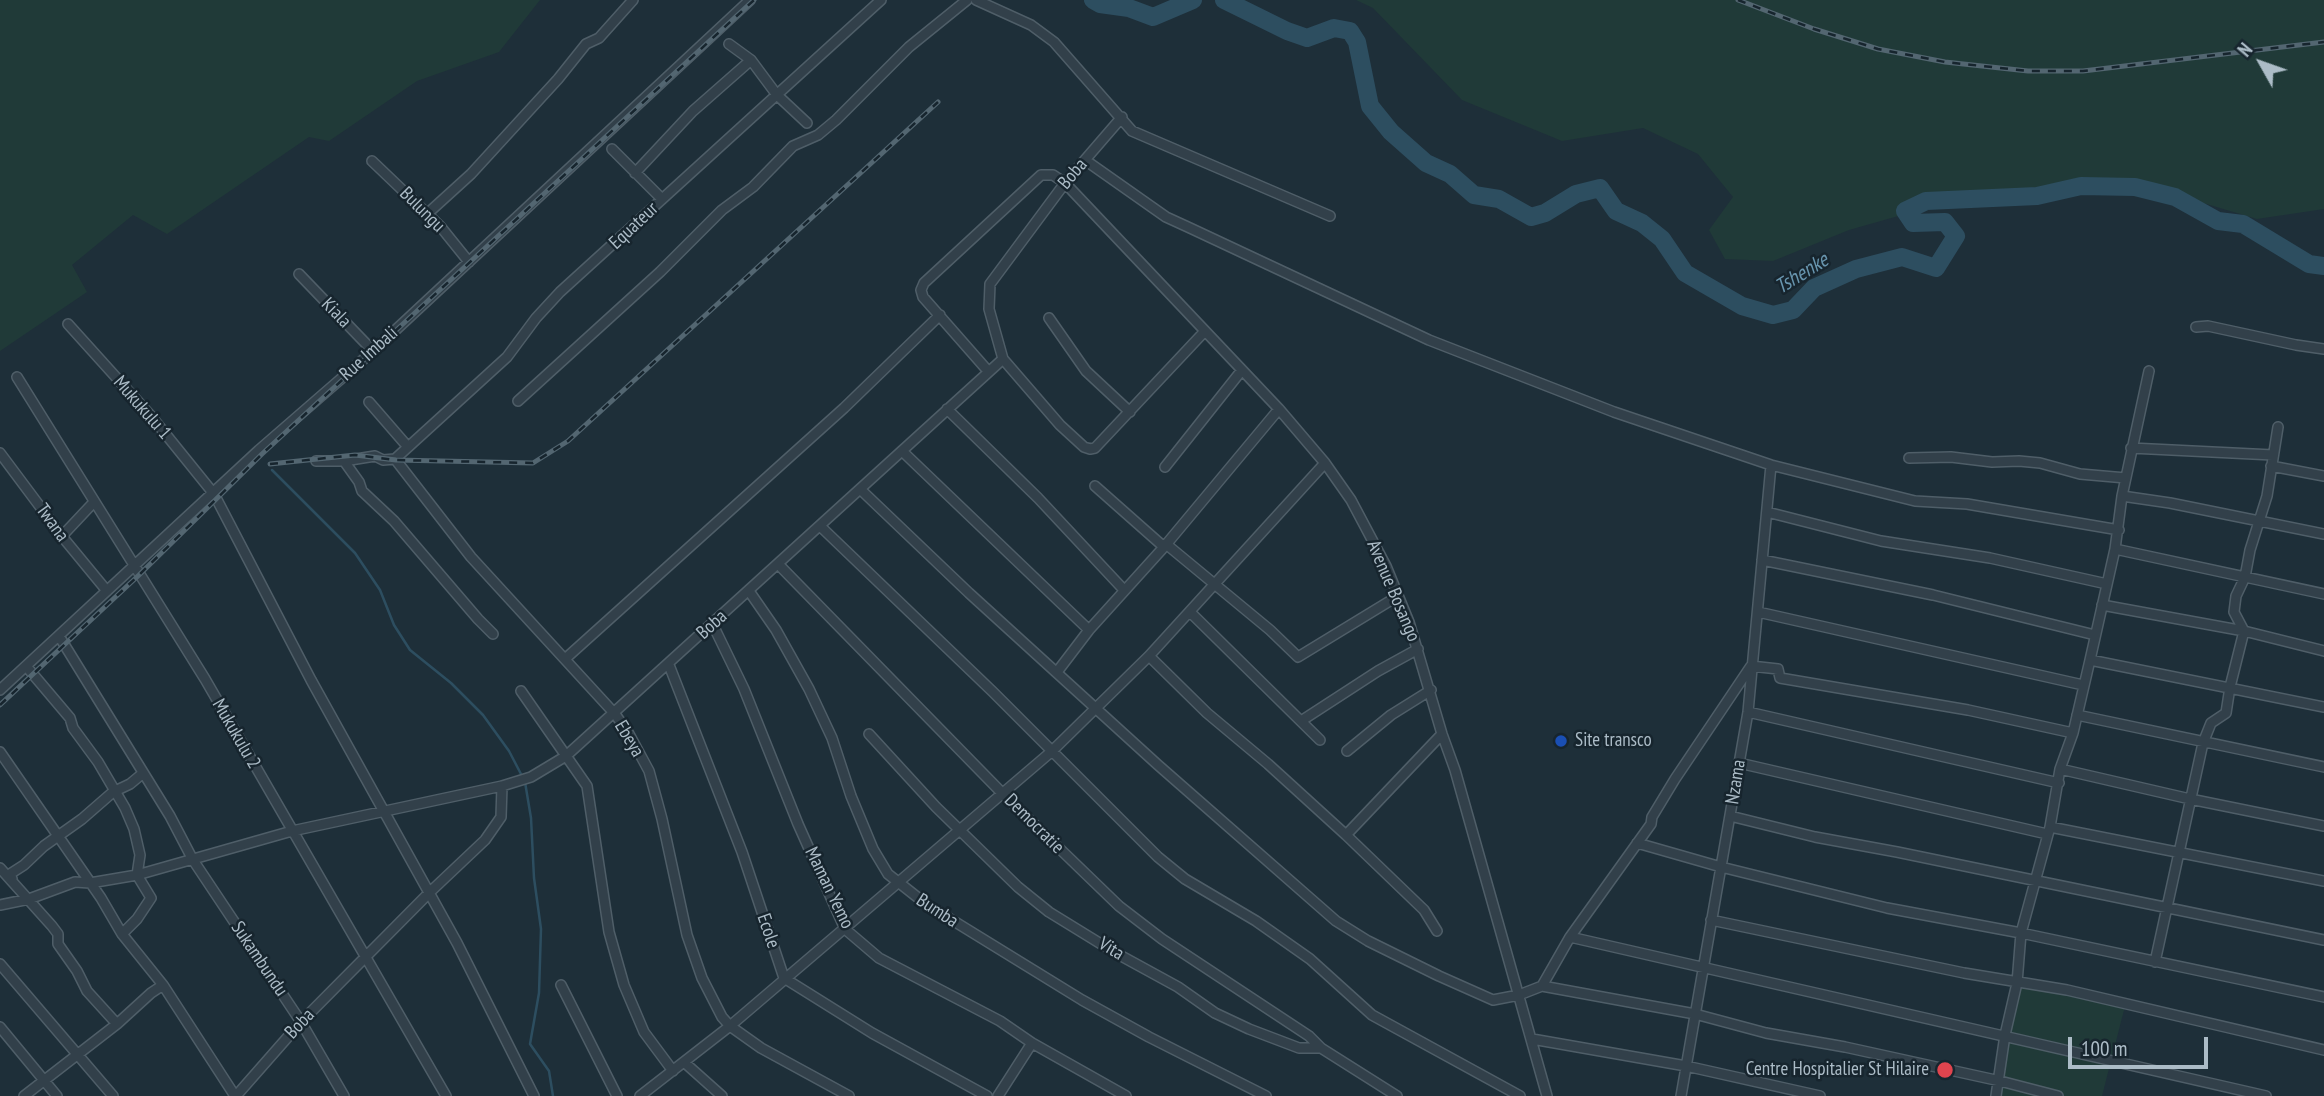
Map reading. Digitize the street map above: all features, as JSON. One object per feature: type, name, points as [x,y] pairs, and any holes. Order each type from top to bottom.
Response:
[{"type":"street","points":[[427,214],[471,174],[558,79],[586,44],[604,33],[634,0]]},
{"type":"street","points":[[734,14],[743,0]]},
{"type":"street","points":[[734,14],[750,0]]},
{"type":"street","name":"Equateur","points":[[395,459],[508,357],[560,292],[881,0]]},
{"type":"street","points":[[518,401],[660,272],[722,210],[753,187],[793,146],[818,135],[836,120],[909,47],[967,0]]},
{"type":"street","points":[[976,0],[1031,25],[1054,42],[1132,131],[1330,216]]},
{"type":"street","name":"Rue Imbali","points":[[2,684],[26,666],[259,450],[373,351],[734,14]]},
{"type":"street","points":[[729,44],[751,60],[778,95],[807,123]]},
{"type":"street","points":[[635,173],[693,111],[751,60]]},
{"type":"street","name":"Boba","points":[[235,1096],[301,1022],[430,892],[473,854],[501,817],[502,786],[531,777],[566,756],[1003,359],[989,309],[990,284],[1065,183],[1122,117]]},
{"type":"street","points":[[612,149],[662,199]]},
{"type":"street","points":[[1085,160],[1166,217],[1429,340],[1614,412],[1771,465],[1915,501],[1966,504],[2119,530]]},
{"type":"street","name":"Bulungu","points":[[372,161],[427,214],[469,262]]},
{"type":"street","points":[[988,371],[923,297],[921,290],[924,283],[1041,175],[1053,175],[1065,183]]},
{"type":"street","name":"Avenue Bosango","points":[[1065,183],[1279,409],[1325,463],[1351,500],[1386,566],[1431,690],[1547,1096]]},
{"type":"street","name":"Kiala","points":[[299,274],[373,351]]},
{"type":"street","points":[[565,659],[844,408],[940,315]]},
{"type":"street","points":[[1049,318],[1086,371],[1130,412]]},
{"type":"street","name":"Mukukulu 1","points":[[68,324],[151,416],[214,494],[268,600],[430,892],[534,1096]]},
{"type":"street","points":[[2196,327],[2208,326],[2324,349]]},
{"type":"street","points":[[1003,359],[1060,425],[1084,447],[1096,448],[1205,331]]},
{"type":"street","points":[[1165,467],[1242,370]]},
{"type":"street","points":[[1996,1096],[2005,1035],[2017,983],[2021,933],[2048,831],[2060,769],[2073,733],[2090,660],[2119,530],[2131,448],[2149,371]]},
{"type":"street","name":"Mukukulu 2","points":[[17,377],[205,679],[446,1096]]},
{"type":"street","points":[[369,402],[408,447]]},
{"type":"street","points":[[947,409],[1038,498],[1124,590]]},
{"type":"street","points":[[1057,672],[1089,630],[1165,545],[1279,409]]},
{"type":"street","points":[[2155,962],[2203,743],[2211,723],[2226,713],[2245,631],[2234,612],[2236,596],[2245,577],[2267,496],[2278,427]]},
{"type":"street","points":[[2131,448],[2273,455]]},
{"type":"street","points":[[902,451],[1089,630]]},
{"type":"street","name":"Twana","points":[[0,453],[107,591]]},
{"type":"street","points":[[316,461],[344,461],[375,456],[383,460],[395,459]]},
{"type":"street","points":[[1909,457],[2040,463],[2080,474],[2126,478]]},
{"type":"street","name":"Ebeya","points":[[395,459],[471,557],[615,714],[629,734],[649,771],[687,935],[712,1001],[730,1026],[761,1048],[849,1096]]},
{"type":"street","points":[[344,461],[362,491],[394,521],[493,634]]},
{"type":"street","points":[[640,1096],[730,1026],[1051,752],[1149,656],[1325,463]]},
{"type":"street","name":"Nzama","points":[[1681,1096],[1748,712],[1771,465]]},
{"type":"street","points":[[2271,466],[2324,476]]},
{"type":"street","points":[[1095,486],[1216,584],[1298,657],[1398,596]]},
{"type":"street","points":[[860,489],[969,593],[1254,852],[1351,932],[1493,1000],[1519,995],[1542,986],[1695,1014],[1766,1033],[1844,1047],[2058,1096]]},
{"type":"street","points":[[2122,496],[2324,534]]},
{"type":"street","points":[[62,536],[94,502]]},
{"type":"street","points":[[1767,512],[1881,541],[1990,558],[2107,584]]},
{"type":"street","points":[[820,526],[993,692],[1158,857],[1185,878],[1265,927],[1310,959],[1372,1014],[1520,1096]]},
{"type":"street","points":[[2115,549],[2324,594]]},
{"type":"street","points":[[1762,560],[1933,595],[2095,635]]},
{"type":"street","name":"Democratie","points":[[778,564],[1003,794],[1119,906],[1162,939],[1309,1036],[1321,1048]]},
{"type":"street","name":"Bumba","points":[[749,591],[776,630],[809,688],[832,738],[851,796],[880,865],[897,882],[926,904],[1082,1000],[1266,1096]]},
{"type":"street","points":[[2102,605],[2245,631],[2324,652]]},
{"type":"street","points":[[1190,612],[1320,740]]},
{"type":"street","points":[[1758,612],[2083,685]]},
{"type":"street","name":"Maman Yemo","points":[[713,625],[744,688],[798,824],[845,929],[879,958],[1000,1021],[1031,1043],[1126,1096]]},
{"type":"street","name":"Sukambundu","points":[[59,636],[170,816],[193,860],[301,1022],[344,1096]]},
{"type":"street","points":[[1301,721],[1378,671],[1418,649]]},
{"type":"street","points":[[1149,656],[1206,713],[1268,764],[1346,835],[1424,910],[1437,931]]},
{"type":"street","points":[[2090,660],[2324,707]]},
{"type":"street","name":"Ecole","points":[[668,665],[742,852],[784,978]]},
{"type":"street","points":[[26,666],[70,718],[73,728],[98,762],[113,792],[125,808],[134,829],[140,855],[137,875],[151,898],[137,919],[122,934]]},
{"type":"street","points":[[1542,986],[1570,937],[1651,824],[1675,779],[1751,666],[1778,669],[1780,678],[1968,710],[2073,733]]},
{"type":"street","points":[[1347,751],[1391,715],[1431,690]]},
{"type":"street","points":[[521,691],[587,786],[610,932],[624,985],[644,1032],[673,1071]]},
{"type":"street","points":[[1748,712],[2059,783]]},
{"type":"street","points":[[2077,715],[2324,767]]},
{"type":"street","name":"Vita","points":[[869,734],[912,783],[1034,901],[1115,952],[1178,987],[1215,1013],[1299,1048],[1321,1048],[1397,1096]]},
{"type":"street","points":[[1346,835],[1442,734]]},
{"type":"street","points":[[0,752],[122,934],[163,985],[235,1096]]},
{"type":"street","points":[[1739,764],[1879,797],[2048,831],[2181,852],[2324,881]]},
{"type":"street","points":[[2060,769],[2324,826]]},
{"type":"street","points":[[117,1024],[87,991],[58,944],[58,934],[20,892],[10,874],[113,792],[130,784],[142,774]]},
{"type":"street","points":[[0,905],[29,900],[75,882],[90,883],[137,875],[292,831],[502,786]]},
{"type":"street","points":[[1731,816],[1815,837],[2324,940]]},
{"type":"street","points":[[1637,843],[1721,867],[1888,908],[2021,933],[2324,997]]},
{"type":"street","points":[[0,869],[13,881]]},
{"type":"street","points":[[1711,920],[2097,997],[2324,1050]]},
{"type":"street","points":[[1570,937],[2266,1096]]},
{"type":"street","points":[[0,964],[113,1096]]},
{"type":"street","points":[[784,978],[872,1033],[987,1096]]},
{"type":"street","points":[[24,1096],[163,985]]},
{"type":"street","points":[[561,985],[617,1096]]},
{"type":"street","points":[[0,1027],[57,1096]]},
{"type":"street","points":[[1532,1039],[1686,1066],[1820,1096]]},
{"type":"street","points":[[998,1096],[1031,1043]]},
{"type":"street","points":[[685,1063],[722,1096]]},
{"type":"green space","points":[[0,0],[540,0],[499,52],[417,81],[329,141],[309,137],[167,234],[133,215],[72,265],[87,292],[0,351]]},
{"type":"green space","points":[[1356,0],[2324,0],[2324,209],[2257,219],[2173,194],[2012,194],[1916,211],[1849,230],[1773,261],[1725,259],[1709,230],[1733,197],[1698,154],[1643,128],[1562,141],[1462,100],[1373,8]]},
{"type":"green space","points":[[2020,985],[2125,1006],[2102,1096],[1992,1096]]},
{"type":"waterway","name":"Tshenke","points":[[1093,0],[1100,4],[1129,8],[1153,17],[1193,0]]},
{"type":"waterway","name":"Tshenke","points":[[1224,0],[1307,38],[1334,28],[1350,31],[1357,42],[1370,106],[1391,132],[1426,163],[1450,174],[1474,195],[1499,199],[1531,217],[1545,213],[1576,194],[1600,188],[1616,211],[1642,223],[1662,239],[1685,273],[1742,306],[1773,315],[1793,310],[1814,288],[1856,269],[1902,257],[1936,268],[1956,236],[1945,222],[1913,223],[1905,211],[1926,201],[2037,196],[2081,186],[2135,187],[2175,197],[2218,221],[2243,224],[2309,264],[2324,266]]},
{"type":"waterway","points":[[272,470],[355,553],[380,590],[394,625],[410,650],[451,683],[483,715],[509,751],[522,776]]},
{"type":"waterway","points":[[525,782],[541,929],[539,993],[530,1044],[549,1071],[553,1096]]},
{"type":"railway","points":[[0,705],[139,575],[262,454],[754,0]]},
{"type":"railway","points":[[1738,0],[1814,29],[1878,49],[1945,62],[2028,71],[2083,71],[2324,42]]},
{"type":"railway","points":[[270,464],[355,455],[396,460],[533,463],[568,441],[938,102]]},
{"type":"place","name":"Site transco","points":[[1561,741]]},
{"type":"place","name":"Centre Hospitalier St Hilaire","points":[[1945,1070]]}]
